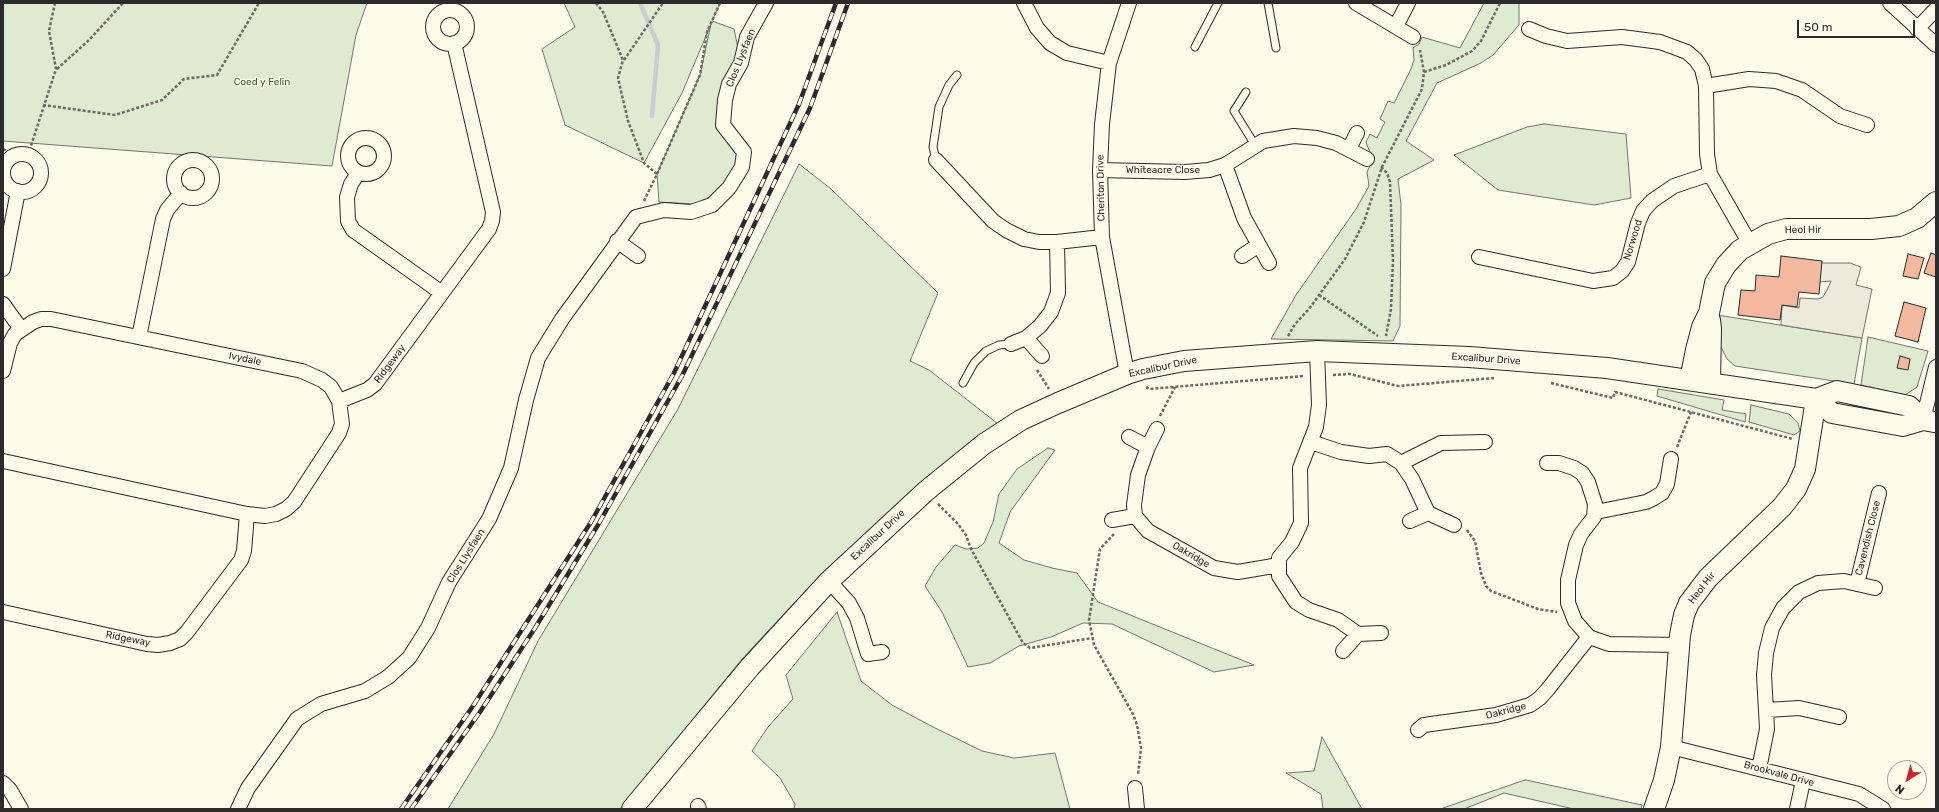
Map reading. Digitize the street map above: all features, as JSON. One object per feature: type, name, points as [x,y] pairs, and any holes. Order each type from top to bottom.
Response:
[{"type":"street","name":"Clos Llysfaen","points":[[238,809],[248,788],[297,719],[322,704],[365,691],[388,677],[409,658],[428,628],[449,582],[492,512],[511,468],[526,400],[538,358],[562,319],[617,241],[636,217],[664,210],[691,212],[712,205],[729,188],[742,167],[744,152],[723,125],[725,100],[730,84],[741,63],[748,37],[766,3]]},
{"type":"street","points":[[1024,3],[1036,28],[1050,43],[1067,53],[1109,63]]},
{"type":"street","name":"Cheriton Drive","points":[[1127,374],[1102,237],[1100,170],[1102,124],[1109,63],[1129,3]]},
{"type":"street","points":[[1356,3],[1413,37]]},
{"type":"street","points":[[1396,26],[1408,3]]},
{"type":"street","points":[[1890,3],[1936,45]]},
{"type":"street","points":[[446,7],[458,12],[466,21],[466,33],[463,38],[454,43],[444,42],[439,39],[433,29],[434,21],[446,7]]},
{"type":"street","points":[[1917,29],[1936,9]]},
{"type":"street","points":[[1529,29],[1558,40],[1622,37],[1668,44],[1687,52],[1696,60],[1702,68],[1706,86],[1707,159],[1710,174],[1750,244]]},
{"type":"street","name":"Ridgeway","points":[[339,401],[367,390],[375,384],[489,229],[492,221],[493,212],[454,43]]},
{"type":"street","points":[[1706,86],[1749,79],[1776,81],[1802,90],[1840,116],[1867,125]]},
{"type":"street","points":[[1349,149],[1357,133]]},
{"type":"street","name":"Whiteacre Close","points":[[1100,170],[1185,172],[1209,170],[1225,165],[1263,141],[1294,136],[1317,138],[1336,142],[1366,159]]},
{"type":"street","points":[[15,153],[38,163],[41,175],[37,185],[32,189],[18,192],[8,185],[4,177],[5,164],[15,153]]},
{"type":"street","points":[[936,160],[993,220],[1006,230],[1024,240],[1058,242],[1102,237]]},
{"type":"street","points":[[1225,165],[1244,218],[1269,263]]},
{"type":"street","points":[[358,173],[351,184],[347,196],[348,221],[353,230],[442,294]]},
{"type":"street","name":"Norwood","points":[[1479,257],[1593,282],[1613,278],[1622,271],[1628,262],[1638,223],[1643,211],[1652,201],[1674,186],[1710,174]]},
{"type":"street","points":[[3,269],[18,192]]},
{"type":"street","points":[[139,337],[163,219],[170,206],[181,193]]},
{"type":"street","name":"Heol Hir","points":[[1690,380],[1702,327],[1709,313],[1712,296],[1720,273],[1732,257],[1750,244],[1768,234],[1786,230],[1871,230],[1895,227],[1917,218],[1936,202]]},
{"type":"street","points":[[617,241],[638,256]]},
{"type":"street","points":[[1011,344],[1026,338],[1040,326],[1051,312],[1058,292],[1058,242]]},
{"type":"street","points":[[1242,256],[1259,245]]},
{"type":"street","points":[[3,304],[21,329]]},
{"type":"street","name":"Heol Hir","points":[[1709,313],[1711,329],[1710,382]]},
{"type":"street","name":"Ivydale","points":[[3,371],[10,343],[15,334],[21,329],[42,319],[51,319],[315,375],[331,387],[339,401]]},
{"type":"street","points":[[1026,338],[1042,356]]},
{"type":"street","points":[[1317,351],[1318,413],[1316,427],[1300,468],[1301,523],[1292,542],[1279,558],[1279,576],[1296,602],[1309,610],[1338,620],[1358,634],[1381,633]]},
{"type":"street","name":"Excalibur Drive","points":[[632,809],[750,667],[829,581],[926,491],[984,444],[1021,420],[1127,374],[1184,361],[1317,351],[1469,357],[1607,368],[1710,382],[1816,399]]},
{"type":"street","points":[[1816,399],[1832,414],[1903,426],[1929,421],[1936,367]]},
{"type":"street","name":"Heol Hir","points":[[1654,809],[1664,780],[1671,747],[1681,625],[1689,603],[1716,570],[1782,507],[1796,489],[1805,469],[1816,399]]},
{"type":"street","points":[[3,461],[247,514],[265,516],[276,514],[286,509],[294,502],[339,433],[342,424],[339,401]]},
{"type":"street","points":[[1123,518],[1134,505],[1138,475],[1156,429]]},
{"type":"street","points":[[1129,437],[1148,447]]},
{"type":"street","points":[[1310,442],[1341,452],[1369,456],[1387,454],[1401,463],[1412,479],[1428,513],[1453,525]]},
{"type":"street","points":[[1401,463],[1442,444],[1484,442]]},
{"type":"street","points":[[1671,459],[1667,484],[1662,493],[1646,502],[1596,512],[1581,534],[1576,545],[1568,580],[1567,592],[1570,611],[1578,625],[1589,637],[1610,644],[1679,645]]},
{"type":"street","points":[[1547,463],[1559,463],[1574,468],[1582,473],[1592,493],[1596,512]]},
{"type":"street","name":"Cavendish Close","points":[[1857,584],[1879,493]]},
{"type":"street","points":[[1410,521],[1428,513]]},
{"type":"street","name":"Ridgeway","points":[[3,612],[147,644],[158,645],[170,643],[180,639],[187,632],[241,560],[244,551],[247,514]]},
{"type":"street","name":"Oakridge","points":[[1123,518],[1214,568],[1238,572],[1279,565]]},
{"type":"street","points":[[829,581],[849,604],[857,618],[868,654],[882,652]]},
{"type":"street","name":"Cavendish Close","points":[[1759,769],[1767,729],[1764,675],[1766,653],[1772,628],[1783,608],[1799,592],[1818,583],[1844,581],[1875,588]]},
{"type":"street","points":[[1343,651],[1358,634]]},
{"type":"street","name":"Oakridge","points":[[1418,730],[1424,725],[1496,715],[1530,705],[1540,698],[1548,689],[1589,637]]},
{"type":"street","points":[[1767,710],[1799,708],[1839,717]]},
{"type":"street","name":"Brookvale Drive","points":[[1671,747],[1859,794],[1883,809]]},
{"type":"street","points":[[1797,809],[1804,781]]},
{"type":"street","points":[[3,783],[10,790],[21,809]]},
{"type":"street","points":[[1134,788],[1137,809]]},
{"type":"lane","points":[[1195,47],[1218,3]]},
{"type":"lane","points":[[1268,3],[1276,48]]},
{"type":"lane","points":[[936,160],[933,147],[939,107],[949,85],[957,75]]},
{"type":"lane","points":[[1246,92],[1234,111],[1255,146]]},
{"type":"lane","points":[[963,383],[974,363],[986,351],[999,345],[1011,344]]},
{"type":"path","points":[[55,3],[49,32],[56,70]]},
{"type":"path","points":[[15,153],[44,105],[56,70],[89,40],[123,3]]},
{"type":"path","points":[[44,105],[115,115],[162,100],[184,78],[217,75],[259,3]]},
{"type":"path","points":[[596,3],[603,12],[623,60]]},
{"type":"path","points":[[657,174],[644,163],[628,121],[618,78],[623,60],[663,3]]},
{"type":"path","points":[[636,217],[657,174],[700,75],[707,32],[720,3]]},
{"type":"path","points":[[1424,72],[1446,65],[1472,51],[1481,40],[1500,3]]},
{"type":"path","points":[[1286,353],[1286,339],[1295,324],[1319,295],[1345,258],[1364,222],[1382,167],[1422,89],[1424,72],[1420,49],[1413,37]]},
{"type":"path","points":[[1319,295],[1385,340],[1391,309],[1393,260],[1390,182],[1387,172],[1382,167],[1366,159]]},
{"type":"path","points":[[1042,356],[1037,371],[1058,403]]},
{"type":"path","points":[[1127,374],[1149,389],[1318,375],[1350,374],[1398,386],[1486,378],[1501,379]]},
{"type":"path","points":[[1545,381],[1613,398],[1615,392],[1810,442]]},
{"type":"path","points":[[1156,429],[1158,421],[1176,386]]},
{"type":"path","points":[[1671,459],[1691,412]]},
{"type":"path","points":[[926,491],[958,524],[966,535],[971,549],[1023,643],[1030,648],[1092,638]]},
{"type":"path","points":[[1123,518],[1118,531],[1100,549],[1089,620],[1092,638],[1104,665],[1133,714],[1137,725],[1141,748],[1137,785],[1134,788]]},
{"type":"path","points":[[1453,525],[1462,526],[1470,533],[1475,541],[1481,573],[1486,586],[1491,591],[1538,609],[1556,612],[1570,611]]},
{"type":"green space","name":"Coed y Felin","points":[[3,3],[367,3],[356,35],[332,166],[3,141]]},
{"type":"green space","points":[[564,3],[720,3],[712,21],[734,29],[739,53],[723,125],[744,152],[729,188],[694,204],[659,202],[657,174],[700,75],[711,24],[682,93],[644,163],[565,125],[542,49],[575,27]]},
{"type":"green space","points":[[1484,3],[1519,3],[1519,25],[1493,55],[1481,63],[1437,83],[1406,141],[1434,160],[1398,179],[1401,205],[1400,326],[1393,341],[1271,339],[1296,295],[1356,209],[1369,186],[1367,172],[1374,157],[1366,142],[1370,134],[1377,138],[1385,122],[1380,119],[1388,101],[1394,103],[1411,69],[1414,60],[1413,48],[1419,44],[1422,37],[1460,48]]},
{"type":"green space","points":[[1544,124],[1626,134],[1631,198],[1594,205],[1498,190],[1454,155],[1527,127]]},
{"type":"green space","points":[[799,164],[831,189],[938,293],[910,361],[929,370],[1002,427],[970,442],[795,602],[742,659],[620,809],[448,809],[494,734],[538,641],[678,409]]},
{"type":"green space","points":[[1717,315],[1862,338],[1854,384],[1735,366],[1727,359],[1721,347],[1717,348]]},
{"type":"green space","points":[[1868,337],[1928,351],[1917,387],[1905,395],[1861,385]]},
{"type":"green space","points":[[1658,389],[1724,400],[1722,410],[1746,414],[1745,422],[1657,396]]},
{"type":"green space","points":[[1751,405],[1789,414],[1798,423],[1800,431],[1794,435],[1749,422]]},
{"type":"green space","points":[[1048,448],[1055,450],[1010,512],[999,543],[1024,560],[1077,573],[1098,602],[1254,665],[1214,672],[1112,624],[1083,623],[1051,637],[1019,646],[990,663],[968,667],[942,612],[925,586],[936,567],[955,545],[966,549],[978,548],[984,543],[993,522],[999,494],[1017,469]]},
{"type":"green space","points":[[837,612],[861,681],[892,705],[982,751],[1014,758],[1055,753],[1070,809],[794,809],[795,804],[780,778],[752,751],[768,727],[793,699],[786,675]]},
{"type":"green space","points":[[1322,737],[1362,809],[1323,809],[1321,794],[1286,773],[1314,771]]},
{"type":"green space","points":[[1525,780],[1642,805],[1641,809],[1574,809],[1504,793],[1464,809],[1440,809]]},
{"type":"shaded area","points":[[1820,263],[1850,263],[1861,267],[1856,285],[1872,289],[1862,338],[1781,325],[1782,305],[1799,308],[1800,298],[1818,299],[1823,297],[1831,281],[1819,282]]},
{"type":"building","points":[[1931,253],[1936,255],[1936,277],[1924,273]]},
{"type":"building","points":[[1908,254],[1924,258],[1918,279],[1903,276]]},
{"type":"building","points":[[1781,256],[1822,261],[1819,294],[1799,292],[1797,307],[1782,305],[1780,320],[1738,315],[1741,290],[1755,291],[1756,275],[1779,277]]},
{"type":"building","points":[[1904,302],[1926,308],[1918,342],[1895,336]]},
{"type":"building","points":[[1900,356],[1910,359],[1908,370],[1897,368]]},
{"type":"waterway","points":[[640,3],[658,45],[652,116]]},
{"type":"railway","points":[[401,809],[473,706],[591,522],[674,373],[799,104],[836,3]]},
{"type":"railway","points":[[411,809],[480,712],[535,628],[598,525],[682,376],[810,108],[848,3]]}]
